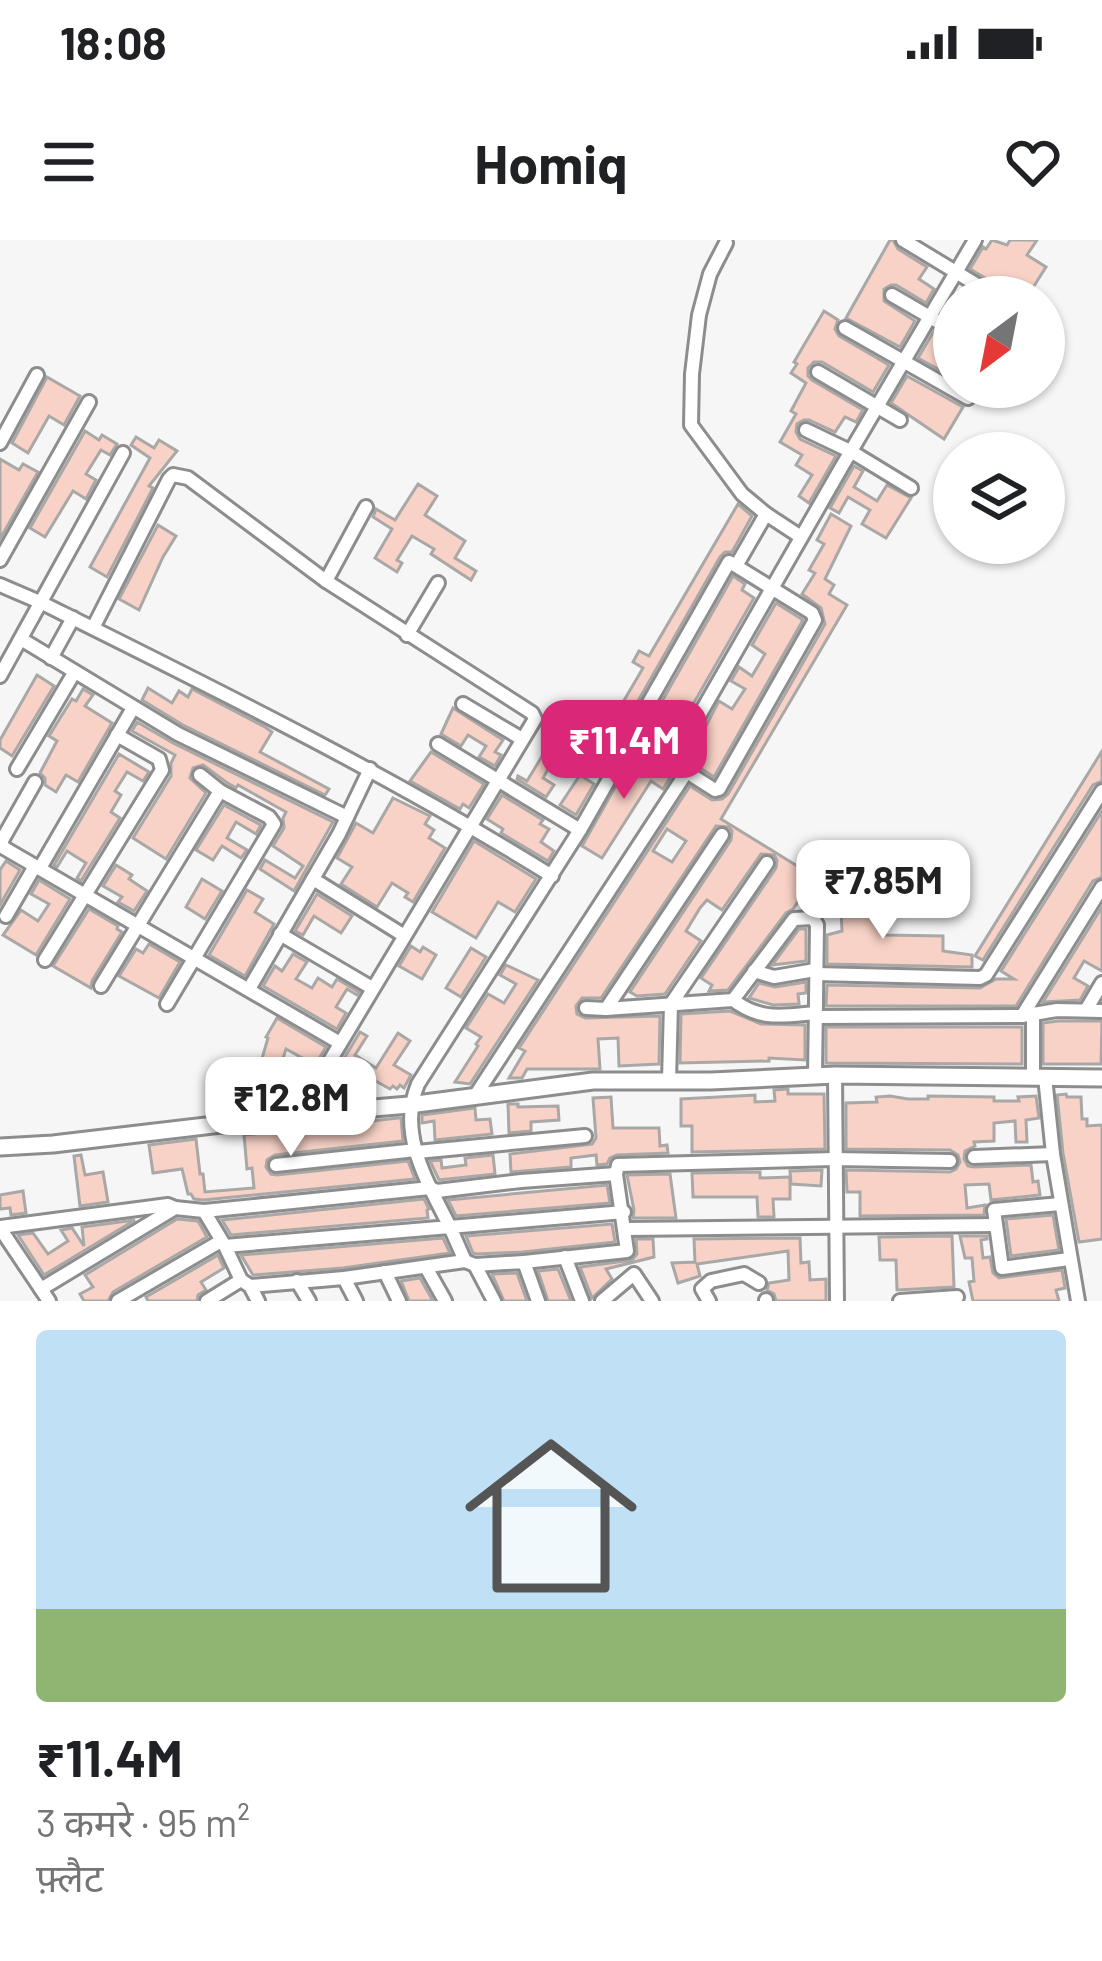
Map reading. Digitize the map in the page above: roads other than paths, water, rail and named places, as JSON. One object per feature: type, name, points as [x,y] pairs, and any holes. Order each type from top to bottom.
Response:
[{"type":"street","points":[[903,240],[963,276]]},
{"type":"street","points":[[672,764],[975,240]]},
{"type":"street","points":[[726,243],[710,274],[699,315],[691,425],[742,494],[802,537]]},
{"type":"street","points":[[892,295],[933,318]]},
{"type":"street","points":[[844,328],[933,378]]},
{"type":"street","points":[[818,372],[900,420]]},
{"type":"street","points":[[0,443],[37,375]]},
{"type":"street","points":[[0,560],[89,402]]},
{"type":"street","points":[[806,430],[911,488]]},
{"type":"street","points":[[0,676],[123,453]]},
{"type":"street","points":[[93,628],[173,475],[188,478],[326,581],[535,719],[325,1069],[315,1113]]},
{"type":"street","points":[[326,581],[366,507]]},
{"type":"street","points":[[736,566],[766,514]]},
{"type":"street","points":[[494,1301],[424,1180],[409,1106],[418,1084],[580,830],[630,736],[729,562],[812,613],[815,620],[719,789],[630,736]]},
{"type":"street","points":[[407,635],[438,583]]},
{"type":"street","points":[[0,584],[370,770],[552,876]]},
{"type":"street","points":[[51,658],[74,618]]},
{"type":"street","points":[[21,640],[133,709],[347,818]]},
{"type":"street","points":[[16,769],[74,673]]},
{"type":"street","points":[[464,704],[522,739]]},
{"type":"street","points":[[6,916],[133,709]]},
{"type":"street","points":[[45,960],[162,770],[159,759],[117,735]]},
{"type":"street","points":[[438,744],[580,830]]},
{"type":"street","points":[[249,989],[370,770]]},
{"type":"street","points":[[475,1096],[686,773]]},
{"type":"street","points":[[167,1004],[274,824],[200,775]]},
{"type":"street","points":[[35,782],[1,842],[4,848],[340,1043]]},
{"type":"street","points":[[101,986],[220,790]]},
{"type":"street","points":[[754,971],[774,977],[816,972],[986,976],[1102,791]]},
{"type":"street","points":[[606,1010],[722,835]]},
{"type":"street","points":[[669,1081],[671,1004],[767,863]]},
{"type":"street","points":[[313,879],[404,935]]},
{"type":"street","points":[[1078,1301],[1028,1014],[1102,887]]},
{"type":"street","points":[[733,1000],[794,919],[814,918],[815,1076]]},
{"type":"street","points":[[280,934],[372,988]]},
{"type":"street","points":[[1086,1010],[1102,983]]},
{"type":"street","points":[[586,1008],[733,1000],[749,1012],[766,1016],[1102,1011]]},
{"type":"street","points":[[0,1147],[409,1106],[593,1081],[815,1076],[1102,1078]]},
{"type":"street","points":[[835,1076],[837,1301]]},
{"type":"street","points":[[276,1165],[585,1136]]},
{"type":"street","points":[[974,1156],[1053,1154]]},
{"type":"street","points":[[207,1301],[246,1283],[627,1251],[618,1166],[834,1159],[950,1161]]},
{"type":"street","points":[[175,1208],[45,1295],[0,1227],[168,1204],[204,1211],[616,1174]]},
{"type":"street","points":[[1060,1204],[994,1210],[994,1225],[1002,1268],[1069,1259]]},
{"type":"street","points":[[204,1211],[258,1301]]},
{"type":"street","points":[[118,1301],[223,1244],[624,1212]]},
{"type":"street","points":[[626,1228],[994,1225]]},
{"type":"street","points":[[566,1257],[582,1301]]},
{"type":"street","points":[[524,1262],[538,1301]]},
{"type":"street","points":[[427,1268],[445,1301]]},
{"type":"street","points":[[385,1273],[400,1301]]},
{"type":"street","points":[[602,1301],[634,1274],[652,1301]]},
{"type":"street","points":[[710,1301],[702,1289],[711,1281],[743,1274],[758,1283]]},
{"type":"street","points":[[344,1278],[356,1301]]},
{"type":"street","points":[[297,1281],[309,1301]]},
{"type":"street","points":[[900,1301],[957,1298]]}]
